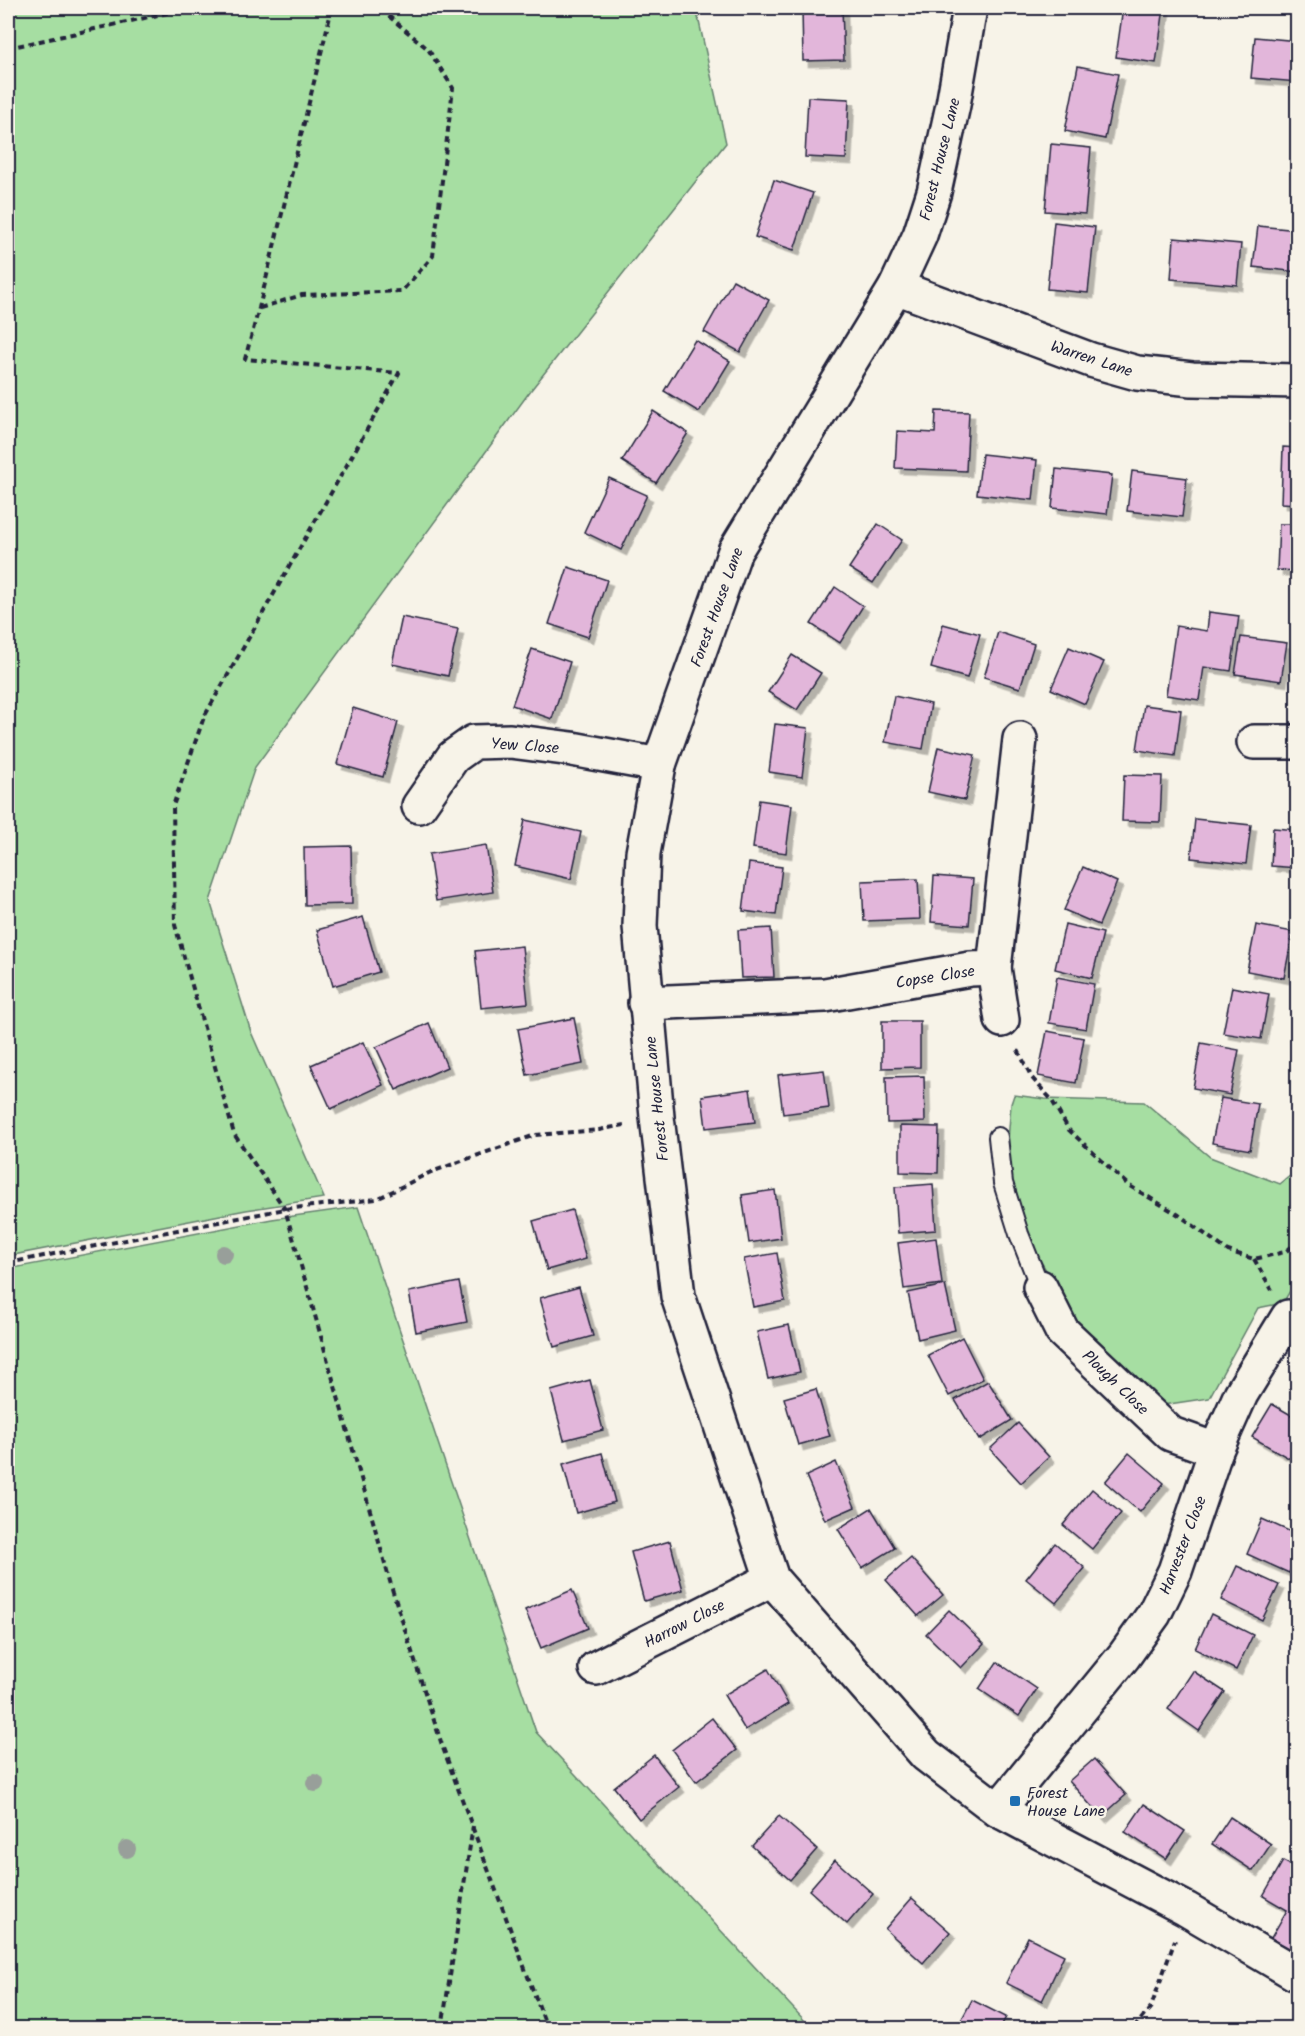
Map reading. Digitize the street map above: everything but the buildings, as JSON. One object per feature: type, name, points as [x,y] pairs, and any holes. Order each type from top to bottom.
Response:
[{"type":"street","name":"Forest House Lane","points":[[970,8],[953,105],[934,192],[920,235],[896,287],[735,551],[659,765],[643,864],[640,926],[645,1002],[678,1296],[772,1579],[926,1755],[998,1810],[1186,1908],[1298,1975]]},
{"type":"street","name":"Warren Lane","points":[[896,287],[1091,360],[1137,373],[1192,379],[1298,381]]},
{"type":"street","name":"Copse Close","points":[[645,1002],[825,995],[970,969],[994,968],[1020,739]]},
{"type":"street","name":"Yew Close","points":[[419,806],[453,757],[474,742],[510,741],[572,749],[659,765]]},
{"type":"street","points":[[1254,742],[1298,742]]},
{"type":"street","points":[[994,968],[1002,1020]]},
{"type":"street","name":"Plough Close","points":[[1040,1287],[1062,1331],[1171,1434],[1216,1450]]},
{"type":"street","name":"Harvester Close","points":[[998,1810],[1124,1656],[1154,1614],[1175,1571],[1216,1450],[1241,1394],[1288,1317]]},
{"type":"street","name":"Harrow Close","points":[[596,1668],[772,1579]]},
{"type":"lane","points":[[998,1137],[1003,1183],[1019,1234],[1040,1287]]},
{"type":"path","points":[[8,48],[190,8]]},
{"type":"path","points":[[332,8],[245,358],[399,373],[204,717],[173,806],[175,925],[234,1134],[285,1209],[393,1592],[443,1748],[547,2028]]},
{"type":"path","points":[[259,308],[302,295],[402,291],[433,256],[453,88],[428,49],[379,8]]},
{"type":"path","points":[[1002,1020],[1032,1078],[1051,1099],[1069,1130],[1128,1185],[1179,1215],[1228,1251],[1254,1259],[1285,1252],[1298,1242]]},
{"type":"path","points":[[8,1263],[285,1209],[378,1199],[431,1172],[535,1135],[599,1131],[657,1117]]},
{"type":"path","points":[[442,2028],[473,1826]]},
{"type":"path","points":[[1134,2028],[1151,2007],[1186,1908]]},
{"type":"green space","points":[[8,8],[696,8],[726,143],[531,390],[255,767],[210,901],[251,1032],[324,1198],[246,1210],[8,1256]]},
{"type":"green space","points":[[1014,1095],[1045,1099],[1144,1102],[1210,1157],[1280,1184],[1297,1170],[1297,1279],[1283,1303],[1258,1308],[1209,1398],[1156,1406],[1104,1367],[1034,1250],[1006,1165],[1011,1104]]},
{"type":"green space","points":[[358,1207],[536,1732],[805,2021],[821,2028],[8,2028],[8,1269],[272,1219]]},
{"type":"place","name":"Forest House Lane","points":[[1015,1801]]}]
